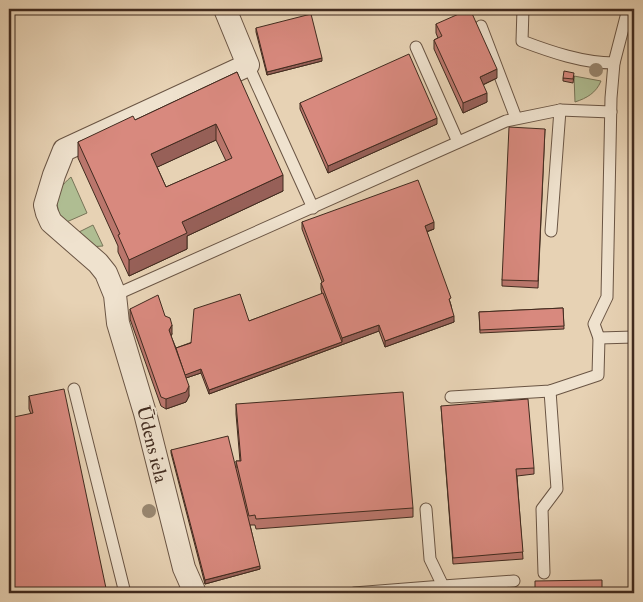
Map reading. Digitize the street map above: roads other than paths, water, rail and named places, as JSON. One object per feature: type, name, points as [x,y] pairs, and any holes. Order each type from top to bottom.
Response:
[{"type":"street","points":[[225,9],[248,65]]},
{"type":"street","name":"Ūdens iela","points":[[194,593],[184,568],[146,413],[118,323],[115,295],[106,273],[98,263],[51,222],[46,204],[54,175],[64,150],[248,65]]},
{"type":"lane","points":[[523,9],[522,41],[549,51],[601,63],[614,63]]},
{"type":"lane","points":[[451,396],[550,391],[598,375],[598,338],[594,324],[607,297],[611,112],[614,63],[628,9]]},
{"type":"lane","points":[[481,26],[516,118]]},
{"type":"lane","points":[[416,47],[458,142]]},
{"type":"lane","points":[[248,65],[313,208]]},
{"type":"lane","points":[[115,295],[516,118],[560,110],[611,112]]},
{"type":"lane","points":[[551,231],[560,110]]},
{"type":"lane","points":[[598,338],[634,337]]},
{"type":"lane","points":[[74,389],[125,593]]},
{"type":"lane","points":[[544,573],[542,509],[557,489],[550,391]]},
{"type":"lane","points":[[426,509],[430,559],[444,589]]},
{"type":"lane","points":[[184,568],[184,593]]},
{"type":"lane","points":[[354,593],[444,589],[514,581]]}]
